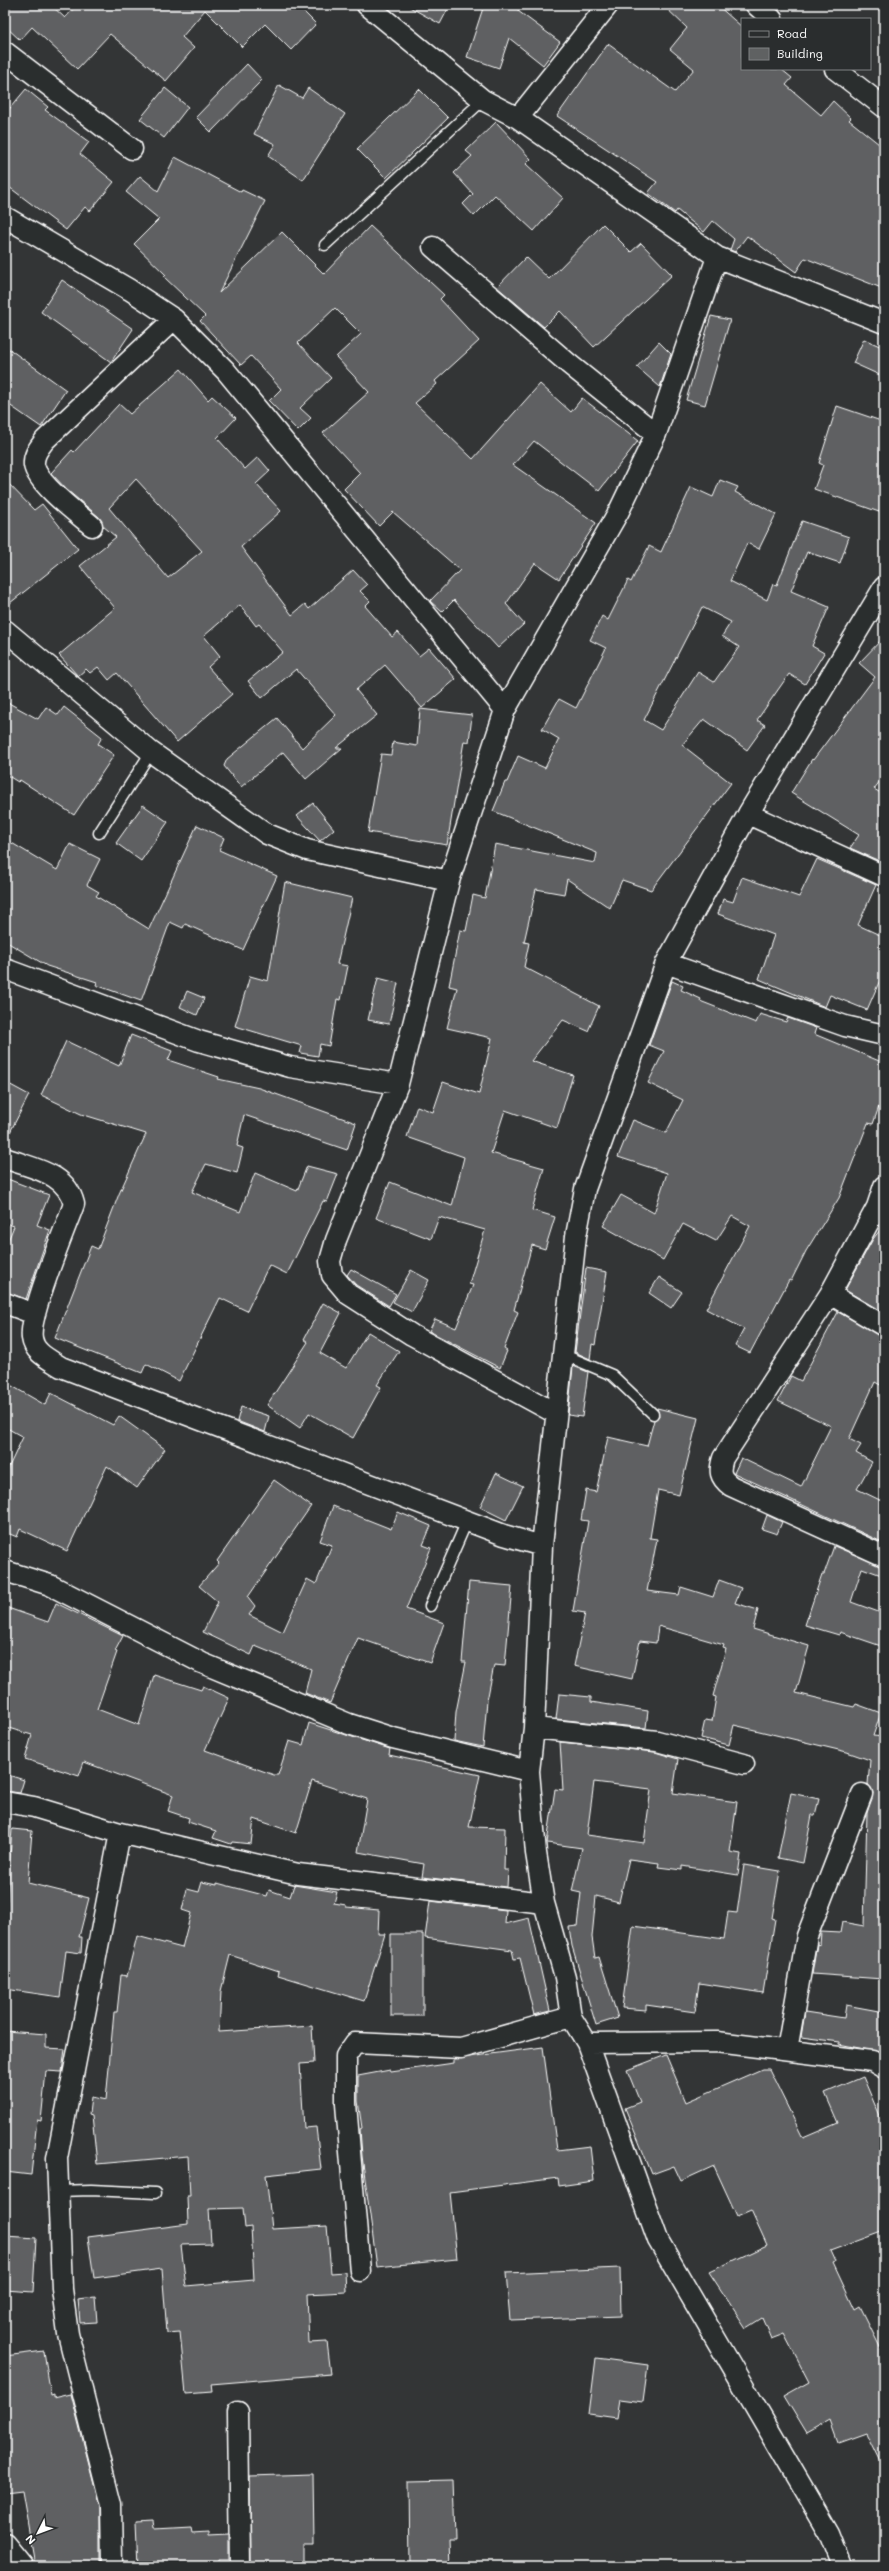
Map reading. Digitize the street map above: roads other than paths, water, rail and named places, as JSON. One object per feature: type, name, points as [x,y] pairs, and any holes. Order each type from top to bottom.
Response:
[{"type":"street","points":[[367,5],[483,100],[518,118],[717,257],[884,323]]},
{"type":"street","points":[[518,118],[608,5]]},
{"type":"street","points":[[756,5],[771,18]]},
{"type":"street","points":[[5,52],[132,149]]},
{"type":"street","points":[[836,70],[884,107]]},
{"type":"street","points":[[5,217],[130,290],[174,319],[226,371],[505,710]]},
{"type":"street","points":[[433,247],[569,364],[656,434]]},
{"type":"street","points":[[556,1413],[412,1335],[348,1294],[332,1275],[330,1261],[336,1240],[398,1084],[448,881],[505,710],[619,511],[656,434],[717,257]]},
{"type":"street","points":[[92,526],[44,483],[34,466],[36,453],[45,440],[174,319]]},
{"type":"street","points":[[842,2566],[829,2533],[658,2240],[587,2043],[571,2017],[565,1977],[544,1903],[536,1853],[529,1771],[534,1728],[542,1546],[576,1236],[585,1190],[666,963],[748,814],[884,587]]},
{"type":"street","points":[[5,630],[151,752],[267,834],[307,850],[448,881]]},
{"type":"street","points":[[748,814],[884,876]]},
{"type":"street","points":[[666,963],[845,1026],[884,1035]]},
{"type":"street","points":[[5,969],[199,1040],[290,1066],[398,1084]]},
{"type":"street","points":[[5,1158],[59,1178],[71,1190],[74,1204],[34,1314],[32,1338],[39,1354],[61,1367],[504,1535],[542,1546]]},
{"type":"street","points":[[884,1186],[880,1209],[830,1294],[723,1458],[720,1469],[722,1479],[731,1486],[884,1556]]},
{"type":"street","points":[[830,1294],[884,1326]]},
{"type":"street","points":[[5,1303],[34,1314]]},
{"type":"street","points":[[5,1571],[50,1585],[202,1663],[349,1724],[393,1738],[529,1771]]},
{"type":"street","points":[[534,1728],[657,1741],[744,1764]]},
{"type":"street","points":[[787,2050],[807,1936],[862,1794]]},
{"type":"street","points":[[5,1802],[34,1807],[120,1833],[334,1880],[544,1903]]},
{"type":"street","points":[[112,2566],[111,2505],[68,2334],[62,2289],[57,2158],[120,1833]]},
{"type":"street","points":[[360,2271],[346,2104],[346,2056],[355,2043],[462,2048],[571,2017]]},
{"type":"street","points":[[587,2043],[717,2042],[872,2061],[884,2068]]},
{"type":"street","points":[[238,2412],[240,2566]]},
{"type":"street","points":[[5,2544],[23,2566]]},
{"type":"lane","points":[[325,245],[483,100]]},
{"type":"lane","points":[[99,833],[151,752]]},
{"type":"lane","points":[[562,1354],[612,1374],[653,1414]]},
{"type":"lane","points":[[430,1606],[467,1521]]},
{"type":"lane","points":[[58,2191],[91,2190],[155,2193]]}]
